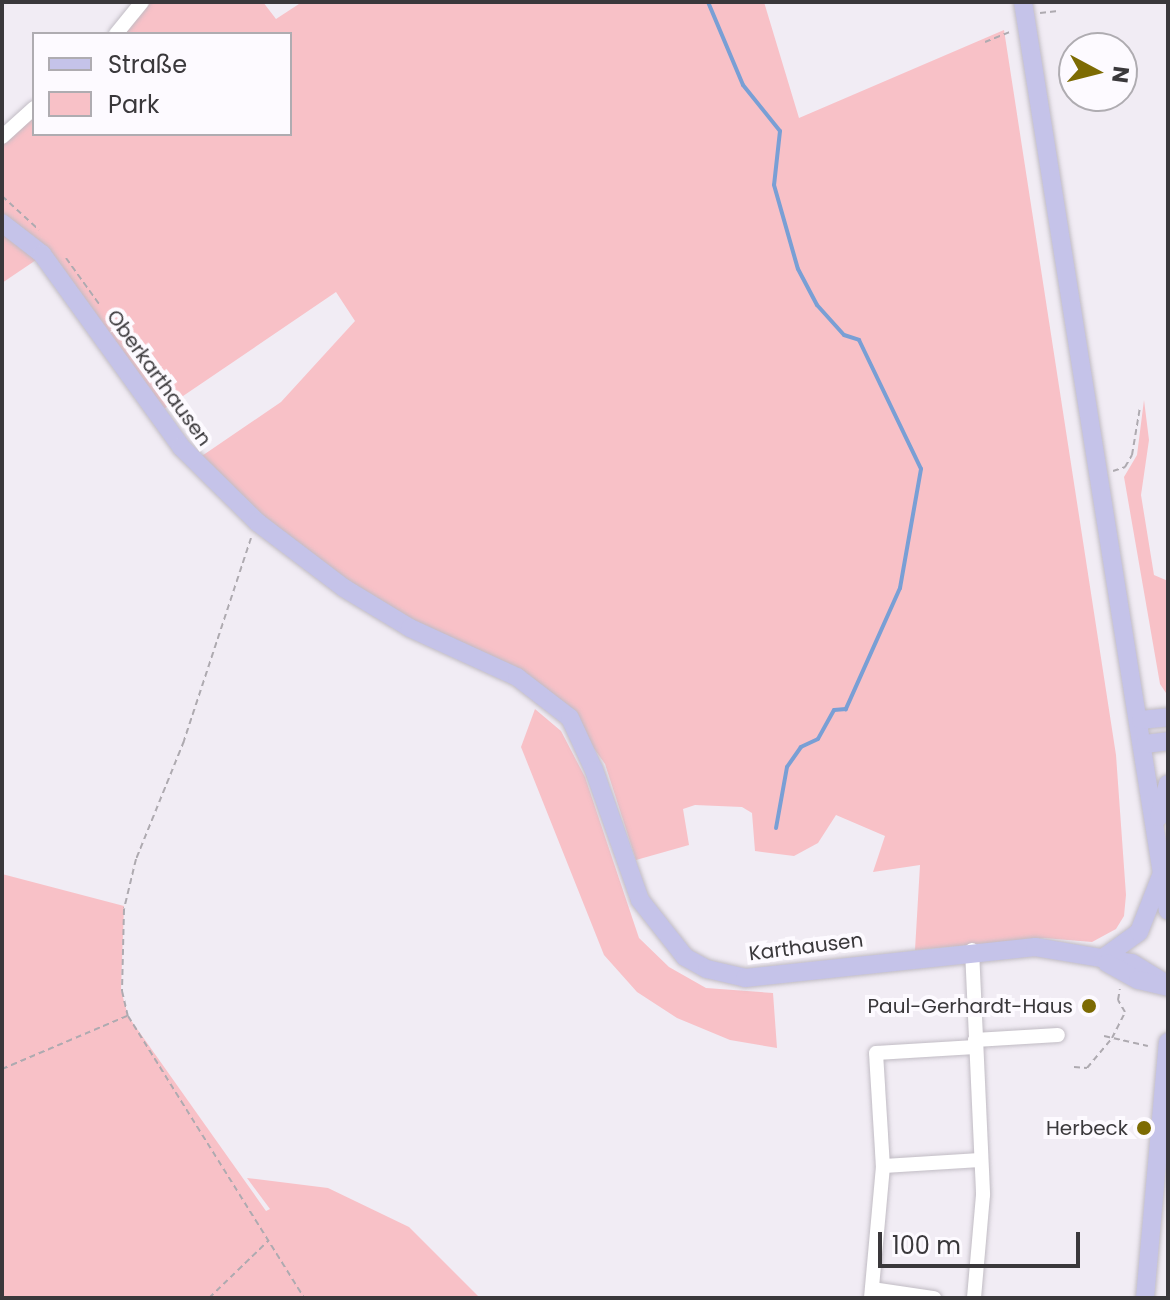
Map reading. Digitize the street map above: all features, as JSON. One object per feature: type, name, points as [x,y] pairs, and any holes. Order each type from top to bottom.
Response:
[{"type":"main road","points":[[1023,2],[1145,744],[1168,911]]},
{"type":"main road","name":"Oberkarthausen","points":[[2,223],[42,254],[181,447],[257,522],[291,550]]},
{"type":"main road","name":"Karthausen","points":[[291,550],[410,628],[517,677],[551,699],[570,718],[594,770],[646,910],[668,940],[707,969],[766,977],[972,950],[1035,947],[1100,958],[1138,980],[1168,986]]},
{"type":"main road","points":[[1141,720],[1168,717]]},
{"type":"main road","points":[[1145,744],[1168,741]]},
{"type":"main road","points":[[1157,824],[1168,784]]},
{"type":"main road","points":[[1100,958],[1139,932],[1163,866]]},
{"type":"main road","points":[[1145,1298],[1168,1042]]},
{"type":"street","points":[[118,32],[142,2]]},
{"type":"street","points":[[2,137],[32,110]]},
{"type":"street","points":[[972,950],[983,1217],[974,1298]]},
{"type":"street","points":[[934,1298],[871,1294],[883,1166],[876,1053],[1058,1035]]},
{"type":"street","points":[[883,1166],[981,1160]]},
{"type":"path","points":[[1046,12],[1058,11]]},
{"type":"path","points":[[985,42],[1006,33]]},
{"type":"path","points":[[1127,465],[1138,437],[1140,407]]},
{"type":"path","points":[[257,522],[184,741],[136,859],[124,909],[122,991],[128,1016],[304,1298]]},
{"type":"path","points":[[1074,1067],[1087,1068],[1112,1038],[1125,1012],[1118,1000],[1121,986],[1113,984]]},
{"type":"path","points":[[2,1069],[128,1016]]},
{"type":"path","points":[[1104,1036],[1148,1046]]},
{"type":"path","points":[[209,1298],[270,1239]]},
{"type":"green space","points":[[145,2],[263,2],[276,19],[302,2],[764,2],[799,118],[1004,30],[1116,755],[1126,895],[1124,916],[1116,929],[1092,942],[1044,938],[915,950],[920,865],[873,872],[885,836],[836,815],[818,843],[794,856],[755,851],[752,813],[742,807],[695,805],[683,809],[689,845],[636,860],[605,764],[571,716],[347,586],[196,460],[281,402],[355,321],[336,292],[158,413],[49,267],[2,224],[2,141],[32,116],[32,136],[292,136],[292,32],[121,32]]},
{"type":"green space","points":[[2,228],[39,258],[2,283]]},
{"type":"green space","points":[[1144,400],[1149,440],[1141,495],[1154,575],[1168,581],[1168,696],[1160,684],[1124,477],[1137,455]]},
{"type":"green space","points":[[535,709],[561,731],[585,777],[639,938],[669,967],[706,988],[773,993],[777,1048],[730,1040],[677,1018],[637,992],[604,955],[521,747]]},
{"type":"green space","points":[[2,874],[124,906],[121,990],[128,1016],[266,1211],[270,1209],[247,1178],[328,1188],[409,1227],[480,1298],[2,1298]]},
{"type":"waterway","points":[[708,2],[743,85],[780,131],[774,185],[798,269],[817,305],[844,335],[859,340],[921,469],[900,588],[846,709],[834,710],[818,739],[801,747],[787,767],[776,828]]},
{"type":"place","name":"Paul-Gerhardt-Haus","points":[[1089,1006]]},
{"type":"place","name":"Herbeck","points":[[1144,1128]]}]
